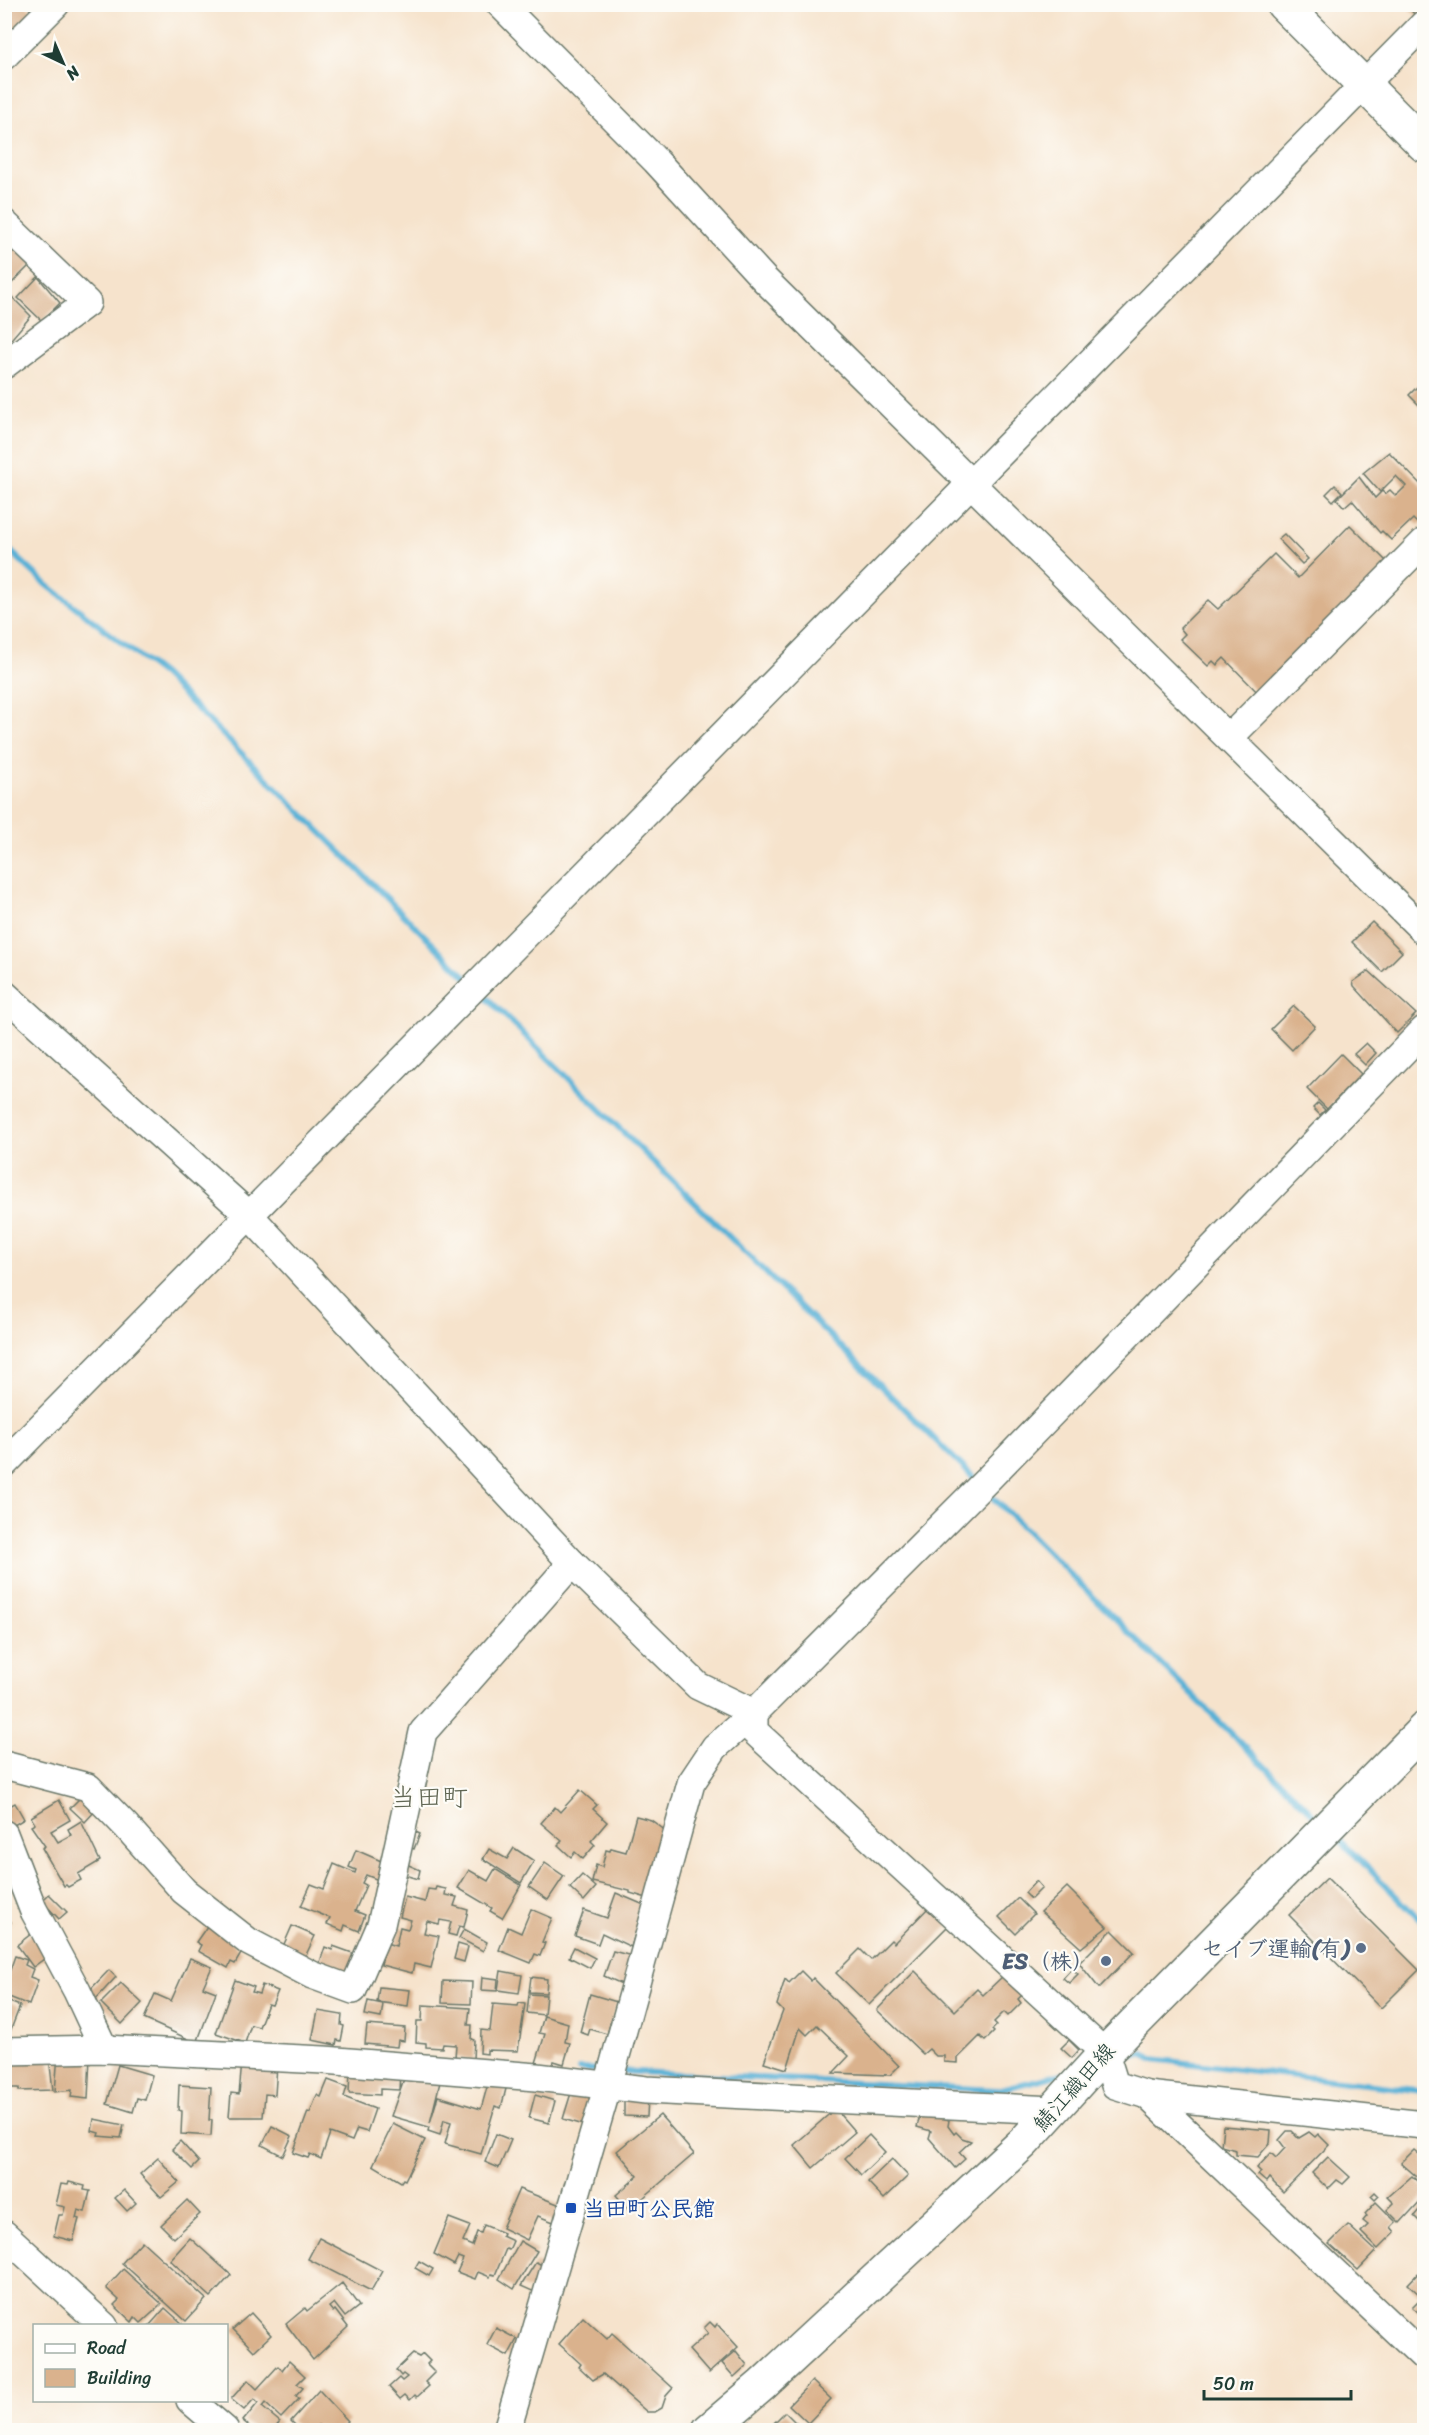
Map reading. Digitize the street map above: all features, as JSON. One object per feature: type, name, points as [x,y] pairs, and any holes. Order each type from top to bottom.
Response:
[{"type":"main road","points":[[1283,4],[1425,145]]},
{"type":"main road","name":"鯖江織田線","points":[[709,2430],[762,2385],[998,2167],[1104,2053],[1425,1729]]},
{"type":"street","points":[[4,56],[56,4]]},
{"type":"street","points":[[500,4],[656,161],[765,280],[1425,931]]},
{"type":"street","points":[[4,1464],[1425,24]]},
{"type":"street","points":[[4,222],[87,303],[4,365]]},
{"type":"street","points":[[1230,737],[1425,542]]},
{"type":"street","points":[[4,994],[249,1215],[572,1563],[698,1686],[754,1713]]},
{"type":"street","points":[[507,2430],[608,2085],[691,1783],[715,1747],[754,1713],[980,1487],[1425,1030]]},
{"type":"street","points":[[4,1765],[88,1787],[184,1891],[249,1942],[312,1975],[353,1990],[381,1925],[423,1732],[572,1563]]},
{"type":"street","points":[[754,1713],[754,1731],[1104,2053],[1115,2085],[1147,2095],[1425,2125]]},
{"type":"street","points":[[4,1834],[33,1909],[77,1991],[104,2049]]},
{"type":"street","points":[[4,2051],[104,2049],[324,2060],[646,2090],[1053,2110]]},
{"type":"street","points":[[1147,2095],[1425,2356]]},
{"type":"street","points":[[4,2234],[103,2324]]},
{"type":"street","points":[[192,2402],[225,2430]]},
{"type":"building","points":[[4,4],[25,4],[32,11],[11,33],[4,27]]},
{"type":"building","points":[[1405,4],[1424,4],[1424,11],[1418,18]]},
{"type":"building","points":[[15,242],[34,261],[6,289],[4,252]]},
{"type":"building","points":[[38,277],[60,303],[42,321],[18,298]]},
{"type":"building","points":[[6,291],[31,316],[7,344],[4,341]]},
{"type":"building","points":[[1424,380],[1424,410],[1409,395]]},
{"type":"building","points":[[1389,452],[1424,488],[1424,525],[1422,522],[1419,525],[1413,519],[1391,540],[1382,531],[1380,533],[1352,500],[1344,507],[1337,499],[1359,477],[1375,498],[1382,491],[1385,494],[1390,490],[1396,496],[1406,486],[1396,476],[1380,492],[1363,473]]},
{"type":"building","points":[[1335,485],[1342,492],[1333,501],[1326,494]]},
{"type":"building","points":[[1350,525],[1392,567],[1262,697],[1224,658],[1217,665],[1213,661],[1208,666],[1180,639],[1185,634],[1180,628],[1208,600],[1218,609],[1274,554],[1298,578]]},
{"type":"building","points":[[1284,534],[1308,559],[1302,564],[1278,539]]},
{"type":"building","points":[[1372,922],[1402,952],[1382,972],[1352,942]]},
{"type":"building","points":[[1369,971],[1416,1014],[1397,1033],[1354,986],[1353,982]]},
{"type":"building","points":[[1294,1006],[1315,1026],[1292,1050],[1271,1029]]},
{"type":"building","points":[[1366,1043],[1376,1053],[1365,1065],[1354,1054]]},
{"type":"building","points":[[1341,1054],[1361,1074],[1327,1109],[1307,1089]]},
{"type":"building","points":[[1318,1103],[1325,1110],[1320,1115],[1313,1108]]},
{"type":"building","points":[[580,1790],[597,1805],[593,1809],[607,1822],[591,1841],[595,1845],[583,1859],[575,1852],[571,1857],[558,1845],[562,1841],[541,1823],[555,1807],[560,1812]]},
{"type":"building","points":[[82,1796],[96,1810],[85,1822],[70,1808]]},
{"type":"building","points":[[59,1800],[70,1820],[51,1831],[58,1842],[71,1835],[68,1829],[81,1821],[100,1861],[78,1874],[81,1880],[68,1887],[64,1886],[42,1848],[45,1846],[31,1826],[35,1824],[31,1817]]},
{"type":"building","points":[[15,1803],[24,1819],[11,1827],[4,1816],[4,1809]]},
{"type":"building","points":[[636,1816],[651,1820],[666,1831],[647,1898],[630,1893],[630,1891],[592,1882],[596,1865],[602,1867],[606,1850],[610,1851],[611,1848],[626,1852]]},
{"type":"building","points":[[411,1830],[420,1834],[414,1849],[405,1845]]},
{"type":"building","points":[[514,1848],[534,1861],[521,1883],[483,1859],[489,1849],[507,1859]]},
{"type":"building","points":[[356,1850],[388,1864],[381,1881],[366,1875],[362,1883],[366,1885],[355,1911],[365,1915],[359,1931],[345,1925],[343,1931],[327,1924],[330,1918],[301,1906],[311,1884],[324,1889],[334,1864],[355,1873],[356,1870],[349,1867]]},
{"type":"building","points":[[404,1863],[420,1870],[418,1879],[401,1874]]},
{"type":"building","points":[[545,1863],[564,1876],[548,1900],[529,1887]]},
{"type":"building","points":[[495,1869],[521,1885],[502,1918],[490,1911],[492,1908],[458,1888],[469,1870],[488,1881]]},
{"type":"building","points":[[582,1875],[596,1887],[584,1901],[570,1888]]},
{"type":"building","points":[[1327,1878],[1419,1970],[1381,2008],[1289,1915]]},
{"type":"building","points":[[1036,1881],[1042,1888],[1031,1899],[1025,1893]]},
{"type":"building","points":[[436,1887],[446,1889],[445,1895],[457,1897],[454,1906],[468,1910],[464,1927],[459,1926],[456,1936],[448,1934],[451,1922],[440,1920],[439,1924],[427,1921],[424,1933],[439,1936],[431,1968],[414,1964],[412,1973],[381,1965],[386,1943],[396,1946],[400,1927],[408,1929],[411,1920],[400,1917],[405,1897],[425,1902],[428,1889],[435,1890]]},
{"type":"building","points":[[1067,1887],[1107,1927],[1081,1948],[1041,1912]]},
{"type":"building","points":[[616,1893],[644,1905],[631,1947],[602,1933],[598,1944],[575,1936],[584,1910],[607,1918]]},
{"type":"building","points":[[49,1894],[67,1912],[59,1919],[42,1901]]},
{"type":"building","points":[[1018,1898],[1034,1914],[1015,1933],[999,1917]]},
{"type":"building","points":[[930,1906],[949,1925],[869,2005],[836,1973],[860,1949],[871,1960],[891,1940],[894,1943]]},
{"type":"building","points":[[531,1909],[552,1918],[542,1942],[545,1943],[540,1956],[535,1954],[531,1963],[499,1950],[508,1927],[521,1933]]},
{"type":"building","points":[[4,1915],[11,1922],[4,1928]]},
{"type":"building","points":[[210,1922],[242,1952],[235,1964],[231,1962],[228,1968],[198,1951],[201,1945],[196,1942]]},
{"type":"building","points":[[292,1926],[315,1936],[303,1961],[281,1951]]},
{"type":"building","points":[[464,1929],[487,1942],[483,1951],[459,1938]]},
{"type":"building","points":[[1112,1930],[1134,1952],[1099,1988],[1079,1963]]},
{"type":"building","points":[[31,1934],[48,1956],[33,1967],[17,1945]]},
{"type":"building","points":[[458,1944],[468,1947],[464,1962],[454,1959]]},
{"type":"building","points":[[333,1946],[358,1955],[350,1979],[318,1968],[325,1947],[332,1950]]},
{"type":"building","points":[[574,1947],[595,1958],[590,1968],[569,1957]]},
{"type":"building","points":[[613,1951],[632,1956],[624,1985],[604,1976]]},
{"type":"building","points":[[15,1956],[27,1960],[25,1965],[33,1969],[30,1977],[38,1980],[29,2005],[4,1995],[4,1973],[6,1968],[10,1970]]},
{"type":"building","points":[[190,1958],[212,1967],[203,1987],[216,1992],[197,2043],[144,2019],[155,1994],[171,2001]]},
{"type":"building","points":[[1072,1968],[1078,1974],[1069,1983],[1063,1978]]},
{"type":"building","points":[[109,1970],[116,1977],[95,2000],[87,1993]]},
{"type":"building","points":[[501,1971],[522,1975],[519,1993],[498,1990]]},
{"type":"building","points":[[801,1971],[811,1981],[813,1978],[899,2066],[890,2075],[833,2073],[849,2056],[817,2025],[807,2035],[800,2028],[787,2069],[764,2062],[783,2011],[777,2005],[785,1979],[789,1983]]},
{"type":"building","points":[[915,1971],[955,2011],[977,1989],[983,1995],[1003,1976],[1022,1995],[1018,1999],[1021,2003],[1008,2016],[1004,2012],[994,2022],[997,2025],[992,2030],[994,2032],[985,2041],[980,2036],[958,2058],[958,2063],[944,2062],[944,2056],[936,2056],[929,2049],[923,2054],[877,2010]]},
{"type":"building","points":[[482,1977],[498,1979],[497,1991],[481,1990]]},
{"type":"building","points":[[531,1977],[547,1979],[546,1993],[529,1992]]},
{"type":"building","points":[[235,1980],[254,1987],[252,1992],[259,1994],[262,1985],[278,1991],[272,2005],[268,2004],[259,2027],[251,2025],[245,2043],[216,2033]]},
{"type":"building","points":[[443,1981],[472,1982],[471,2004],[442,2003]]},
{"type":"building","points":[[121,1983],[142,2003],[122,2024],[101,2003]]},
{"type":"building","points":[[379,1987],[410,1990],[408,2006],[377,2002]]},
{"type":"building","points":[[529,1994],[546,1995],[544,2015],[527,2013]]},
{"type":"building","points":[[590,1994],[617,2002],[607,2034],[590,2029],[588,2035],[580,2032]]},
{"type":"building","points":[[4,2000],[20,2006],[8,2037],[4,2036]]},
{"type":"building","points":[[368,2001],[383,2004],[381,2018],[365,2015]]},
{"type":"building","points":[[519,2003],[525,2004],[518,2051],[487,2050],[487,2054],[480,2053],[481,2030],[490,2031],[493,2004],[518,2006]]},
{"type":"building","points":[[423,2005],[470,2008],[468,2025],[472,2025],[473,2059],[455,2057],[456,2045],[443,2044],[442,2048],[426,2047],[426,2043],[416,2042],[417,2021],[422,2021]]},
{"type":"building","points":[[318,2011],[342,2015],[341,2025],[344,2026],[341,2041],[337,2040],[336,2045],[312,2040]]},
{"type":"building","points":[[544,2016],[568,2023],[565,2042],[570,2043],[564,2064],[554,2061],[552,2067],[536,2063],[545,2034],[539,2033]]},
{"type":"building","points":[[367,2025],[405,2028],[404,2041],[398,2040],[397,2047],[365,2044]]},
{"type":"building","points":[[1069,2040],[1079,2050],[1072,2058],[1061,2048]]},
{"type":"building","points":[[58,2054],[90,2057],[88,2099],[71,2097],[72,2090],[55,2092]]},
{"type":"building","points":[[49,2058],[53,2090],[19,2091],[19,2088],[4,2088],[4,2059]]},
{"type":"building","points":[[242,2062],[277,2065],[275,2095],[265,2094],[263,2117],[229,2117],[231,2093],[239,2094]]},
{"type":"building","points":[[118,2065],[152,2075],[145,2100],[137,2098],[133,2112],[107,2104]]},
{"type":"building","points":[[350,2069],[400,2072],[399,2090],[380,2089],[380,2095],[349,2093]]},
{"type":"building","points":[[406,2073],[440,2082],[430,2123],[438,2096],[481,2109],[489,2080],[507,2085],[501,2108],[495,2106],[481,2154],[445,2144],[451,2122],[444,2120],[440,2135],[428,2131],[429,2127],[391,2116]]},
{"type":"building","points":[[328,2080],[347,2087],[344,2097],[375,2109],[367,2132],[357,2129],[352,2141],[330,2133],[321,2159],[310,2154],[308,2158],[293,2153],[308,2112],[310,2113],[317,2095],[321,2097]]},
{"type":"building","points":[[179,2085],[211,2087],[209,2120],[212,2120],[211,2136],[181,2134],[182,2111],[178,2110]]},
{"type":"building","points":[[571,2093],[592,2098],[584,2125],[563,2119]]},
{"type":"building","points":[[535,2095],[555,2101],[549,2123],[529,2118]]},
{"type":"building","points":[[624,2097],[648,2097],[647,2117],[624,2116]]},
{"type":"building","points":[[835,2109],[855,2132],[813,2168],[794,2145]]},
{"type":"building","points":[[921,2112],[949,2120],[948,2126],[954,2134],[956,2132],[962,2138],[971,2141],[959,2152],[965,2159],[955,2168],[929,2138],[931,2131],[917,2127]]},
{"type":"building","points":[[660,2115],[694,2154],[629,2210],[616,2195],[638,2176],[617,2151]]},
{"type":"building","points":[[94,2119],[124,2125],[121,2138],[98,2136],[99,2133],[92,2131]]},
{"type":"building","points":[[393,2124],[425,2140],[405,2180],[401,2182],[373,2165]]},
{"type":"building","points":[[272,2126],[292,2136],[283,2156],[262,2145]]},
{"type":"building","points":[[1223,2126],[1271,2130],[1270,2143],[1258,2157],[1236,2155],[1236,2150],[1221,2146]]},
{"type":"building","points":[[1287,2131],[1292,2131],[1299,2138],[1309,2132],[1315,2137],[1318,2134],[1329,2145],[1283,2192],[1269,2178],[1266,2182],[1258,2175],[1261,2172],[1257,2168],[1271,2153],[1276,2158],[1285,2148],[1279,2140]]},
{"type":"building","points":[[496,2134],[511,2140],[499,2168],[485,2162]]},
{"type":"building","points":[[869,2135],[885,2152],[861,2175],[845,2158]]},
{"type":"building","points":[[180,2141],[199,2162],[192,2169],[172,2149]]},
{"type":"building","points":[[1414,2150],[1420,2155],[1424,2150],[1424,2183],[1401,2163]]},
{"type":"building","points":[[1328,2157],[1350,2177],[1343,2184],[1337,2180],[1328,2189],[1312,2173]]},
{"type":"building","points":[[158,2158],[179,2182],[161,2197],[140,2174]]},
{"type":"building","points":[[892,2159],[908,2176],[884,2199],[868,2182]]},
{"type":"building","points":[[1412,2176],[1424,2188],[1424,2197],[1400,2223],[1387,2210],[1394,2203],[1388,2197]]},
{"type":"building","points":[[69,2182],[85,2186],[84,2190],[90,2191],[85,2212],[78,2210],[76,2218],[79,2219],[73,2241],[54,2236],[59,2215],[63,2215],[65,2207],[56,2205],[61,2184],[68,2185]]},
{"type":"building","points":[[519,2189],[563,2206],[556,2223],[538,2216],[527,2240],[502,2228]]},
{"type":"building","points":[[124,2190],[136,2203],[127,2211],[115,2198]]},
{"type":"building","points":[[1375,2192],[1379,2196],[1375,2200],[1371,2196]]},
{"type":"building","points":[[187,2200],[200,2214],[174,2238],[161,2225]]},
{"type":"building","points":[[1376,2202],[1396,2222],[1391,2227],[1395,2232],[1378,2249],[1361,2232],[1368,2225],[1363,2221],[1367,2216],[1365,2214]]},
{"type":"building","points":[[1424,2204],[1424,2226],[1414,2216]]},
{"type":"building","points":[[449,2218],[470,2226],[463,2242],[472,2246],[477,2232],[481,2233],[484,2225],[503,2233],[502,2236],[513,2241],[509,2250],[506,2249],[495,2275],[491,2274],[490,2277],[478,2272],[475,2279],[457,2272],[463,2259],[458,2257],[454,2265],[434,2254]]},
{"type":"building","points":[[1348,2225],[1376,2251],[1358,2270],[1329,2244]]},
{"type":"building","points":[[190,2238],[231,2275],[211,2297],[170,2260]]},
{"type":"building","points":[[319,2238],[382,2271],[371,2291],[308,2259]]},
{"type":"building","points":[[142,2241],[206,2299],[186,2321],[122,2263]]},
{"type":"building","points":[[520,2241],[537,2251],[514,2289],[499,2279]]},
{"type":"building","points":[[419,2261],[433,2269],[429,2276],[415,2268]]},
{"type":"building","points":[[536,2262],[546,2267],[539,2294],[521,2286]]},
{"type":"building","points":[[1424,2267],[1424,2310],[1420,2314],[1412,2307],[1422,2297],[1408,2284]]},
{"type":"building","points":[[123,2269],[162,2304],[141,2323],[135,2317],[132,2322],[114,2305],[119,2300],[106,2288]]},
{"type":"building","points":[[342,2283],[359,2306],[345,2317],[334,2303],[329,2307],[333,2312],[335,2310],[348,2327],[313,2360],[286,2324],[305,2308],[307,2311]]},
{"type":"building","points":[[165,2308],[183,2324],[151,2324]]},
{"type":"building","points":[[251,2313],[271,2335],[254,2351],[233,2329]]},
{"type":"building","points":[[583,2317],[607,2339],[612,2333],[673,2388],[666,2396],[662,2408],[655,2412],[647,2412],[603,2374],[593,2380],[579,2367],[581,2364],[559,2344]]},
{"type":"building","points":[[710,2322],[715,2327],[717,2324],[738,2347],[709,2373],[689,2350],[708,2333],[704,2328]]},
{"type":"building","points":[[496,2328],[517,2339],[508,2356],[487,2345]]},
{"type":"building","points":[[736,2351],[747,2365],[734,2377],[722,2363]]},
{"type":"building","points":[[413,2354],[419,2357],[423,2354],[430,2361],[427,2364],[435,2372],[425,2382],[429,2386],[417,2397],[415,2395],[410,2400],[405,2395],[400,2399],[389,2387],[399,2378],[402,2381],[407,2377],[403,2374],[401,2376],[396,2370]]},
{"type":"building","points":[[289,2361],[305,2376],[297,2384],[303,2388],[296,2396],[299,2399],[281,2418],[265,2403],[262,2407],[280,2422],[273,2430],[254,2430],[243,2421],[258,2403],[254,2399],[244,2410],[231,2399],[248,2380],[257,2389],[278,2366],[282,2370]]},
{"type":"building","points":[[812,2381],[831,2399],[808,2423],[789,2405]]},
{"type":"building","points":[[319,2390],[348,2421],[340,2429],[342,2430],[324,2430],[318,2425],[312,2430],[300,2430],[291,2421]]},
{"type":"building","points":[[785,2412],[802,2429],[767,2430]]},
{"type":"waterway","points":[[4,545],[47,585],[163,675],[470,981]]},
{"type":"waterway","points":[[479,990],[976,1480]]},
{"type":"waterway","points":[[985,1490],[1319,1820]]},
{"type":"waterway","points":[[1333,1833],[1424,1924]]},
{"type":"waterway","points":[[1115,2061],[1144,2053],[1152,2059],[1424,2091]]},
{"type":"waterway","points":[[579,2069],[605,2070]]},
{"type":"waterway","points":[[618,2071],[997,2090],[1070,2072]]},
{"type":"place","name":"セイブ運輸(有)","points":[[1361,1948]]},
{"type":"place","name":"ES（株）","points":[[1106,1961]]},
{"type":"place","name":"当田町公民館","points":[[571,2208]]},
{"type":"district","name":"当田町","points":[[429,1797]]}]
